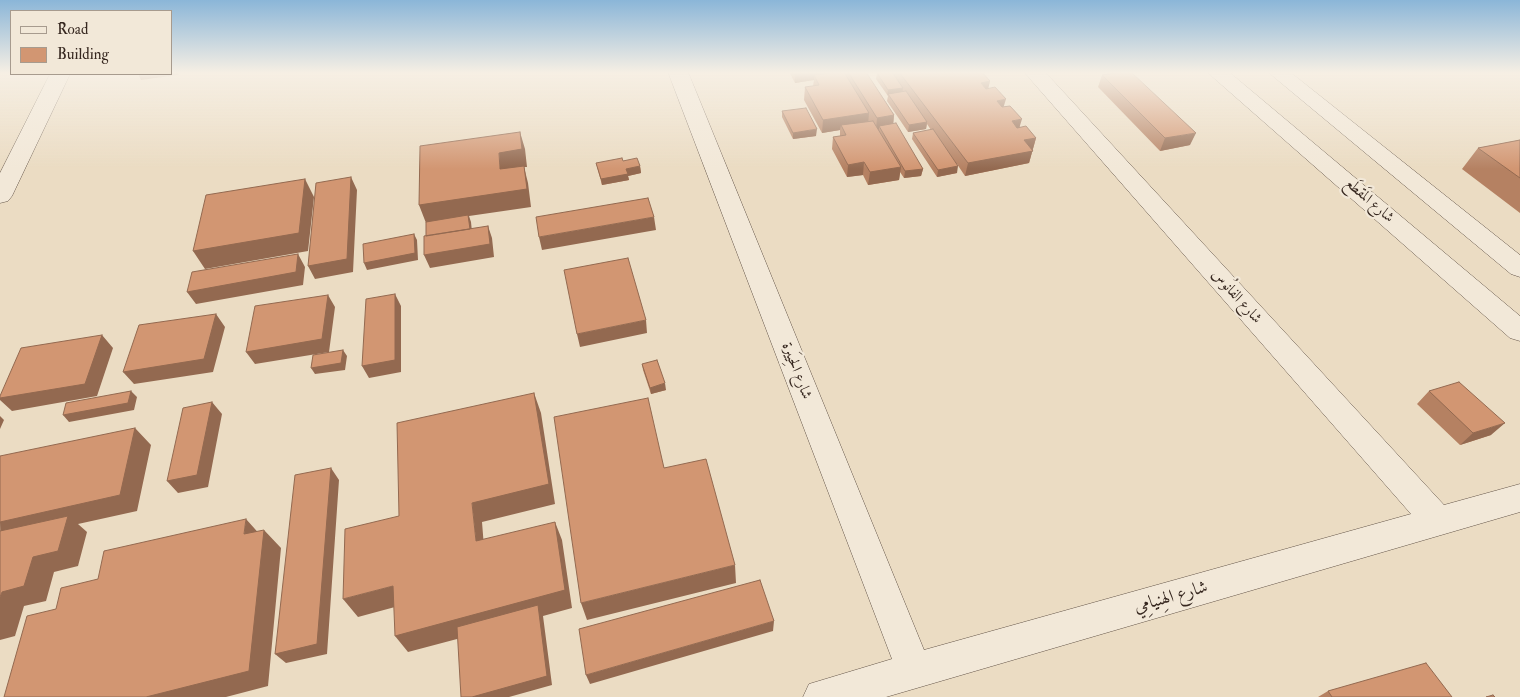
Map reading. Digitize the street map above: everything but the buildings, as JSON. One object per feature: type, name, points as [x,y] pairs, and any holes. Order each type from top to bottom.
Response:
[{"type":"street","points":[[0,196],[45,105]]},
{"type":"street","name":"شارع الحِيَيرة","points":[[691,105],[914,670]]},
{"type":"street","name":"شارع الفانُوس","points":[[1063,105],[1438,522]]},
{"type":"street","name":"شارع المَقطَع","points":[[1255,105],[1520,331]]},
{"type":"street","points":[[1318,105],[1520,268]]},
{"type":"street","name":"شارع الهِنيامِي","points":[[822,697],[1520,498]]}]
